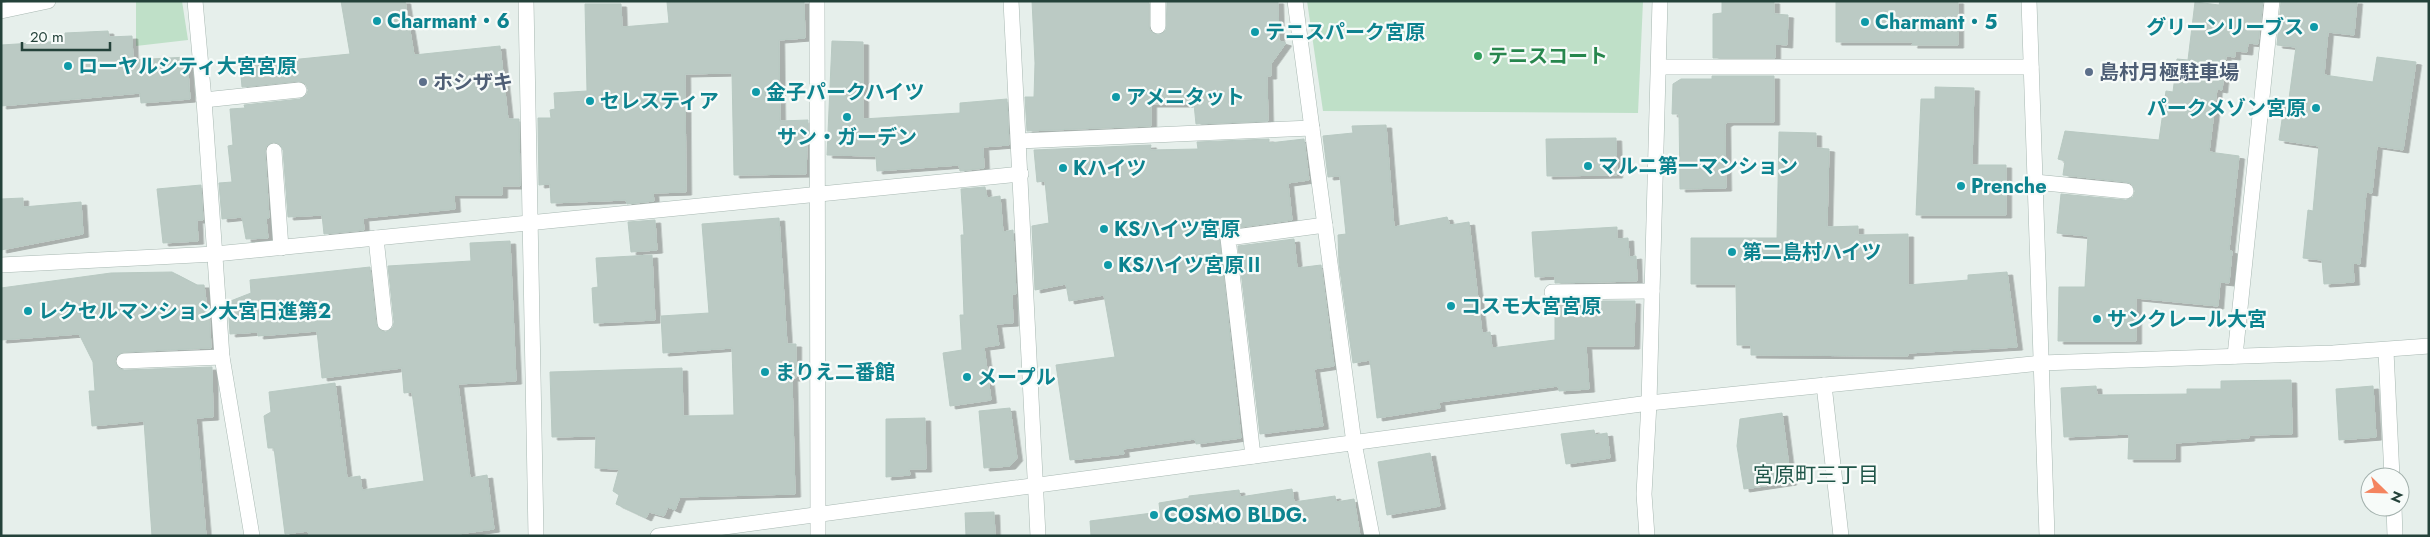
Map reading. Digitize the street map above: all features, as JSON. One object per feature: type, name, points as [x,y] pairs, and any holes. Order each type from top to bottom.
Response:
[{"type":"street","points":[[1,11],[48,1]]},
{"type":"street","points":[[195,1],[222,357],[252,536]]},
{"type":"street","points":[[526,1],[532,222],[536,536]]},
{"type":"street","points":[[817,1],[818,536]]},
{"type":"street","points":[[1011,1],[1038,536]]},
{"type":"street","points":[[1158,1],[1158,26]]},
{"type":"street","points":[[1295,1],[1354,443],[1372,536]]},
{"type":"street","points":[[1647,536],[1644,494],[1649,403],[1660,1]]},
{"type":"street","points":[[2030,1],[2046,536]]},
{"type":"street","points":[[2235,356],[2272,1]]},
{"type":"street","points":[[1659,67],[2031,67]]},
{"type":"street","points":[[204,100],[298,90]]},
{"type":"street","points":[[1019,141],[1312,128]]},
{"type":"street","points":[[274,151],[281,248]]},
{"type":"street","points":[[1,265],[215,254],[817,196],[1021,174]]},
{"type":"street","points":[[2034,182],[2126,191]]},
{"type":"street","points":[[1253,456],[1228,238],[1325,225]]},
{"type":"street","points":[[376,238],[385,323]]},
{"type":"street","points":[[1552,292],[1652,291]]},
{"type":"street","points":[[658,536],[1649,403],[2041,363],[2386,351],[2429,346]]},
{"type":"street","points":[[2386,351],[2392,467]]},
{"type":"street","points":[[124,361],[222,357]]},
{"type":"street","points":[[1824,385],[1841,536]]},
{"type":"street","points":[[2394,517],[2395,536]]},
{"type":"green space","points":[[182,1],[188,40],[136,46],[136,2]]},
{"type":"green space","name":"テニスコート","points":[[1307,1],[1643,1],[1638,113],[1323,111]]},
{"type":"building","points":[[341,1],[405,1],[414,55],[500,46],[508,119],[519,119],[520,186],[502,186],[502,195],[454,195],[455,209],[363,218],[364,230],[324,234],[322,215],[288,217],[283,150],[278,143],[273,142],[266,146],[265,152],[269,218],[266,219],[268,238],[246,239],[242,217],[222,219],[219,183],[232,182],[228,146],[233,145],[230,109],[245,108],[244,105],[300,99],[307,94],[308,90],[306,84],[299,81],[242,87],[240,65],[350,54]]},
{"type":"building","points":[[804,1],[805,38],[779,40],[780,121],[808,120],[806,174],[734,175],[732,73],[685,74],[686,192],[653,193],[654,201],[627,204],[626,200],[551,203],[550,184],[539,185],[538,118],[551,118],[550,110],[555,109],[554,93],[587,91],[585,4],[621,4],[622,27],[669,23],[667,2]]},
{"type":"building","points":[[1032,1],[1149,1],[1150,31],[1158,35],[1166,30],[1167,1],[1278,1],[1279,41],[1286,43],[1271,64],[1271,76],[1267,76],[1268,121],[1196,124],[1194,104],[1151,104],[1151,126],[1027,131],[1025,97],[1034,97],[1035,63]]},
{"type":"building","points":[[1722,1],[1774,1],[1774,14],[1788,15],[1787,45],[1775,44],[1775,58],[1713,58],[1713,14],[1722,13]]},
{"type":"building","points":[[1836,1],[1958,1],[1958,45],[1912,45],[1913,42],[1836,42]]},
{"type":"building","points":[[2220,1],[2263,1],[2258,44],[2248,43],[2247,52],[2235,51],[2235,57],[2226,56],[2222,90],[2217,89],[2209,152],[2239,156],[2229,250],[2232,251],[2229,283],[2220,282],[2218,306],[2136,298],[2136,341],[2058,341],[2059,287],[2085,287],[2088,236],[2057,233],[2061,194],[2126,200],[2133,197],[2135,191],[2132,184],[2127,182],[2063,175],[2065,161],[2058,159],[2065,131],[2159,140],[2166,91],[2173,92],[2177,59],[2188,60],[2195,2],[2219,5]]},
{"type":"building","points":[[2281,1],[2357,1],[2354,35],[2328,32],[2324,75],[2373,82],[2377,57],[2416,62],[2403,150],[2377,146],[2372,193],[2366,192],[2360,264],[2353,263],[2354,282],[2324,284],[2322,260],[2303,258],[2308,210],[2313,211],[2319,146],[2279,140],[2284,106],[2288,106],[2296,47],[2277,45]]},
{"type":"building","name":"ローヤルシティ大宮宮原","points":[[108,31],[109,37],[132,36],[133,60],[187,57],[190,99],[141,103],[140,93],[1,106],[1,45],[65,41],[65,33]]},
{"type":"building","points":[[832,41],[863,42],[863,119],[960,113],[960,103],[1007,99],[1009,145],[983,147],[984,168],[960,171],[959,165],[877,171],[876,156],[827,155]]},
{"type":"building","points":[[1712,76],[1774,76],[1774,122],[1728,122],[1725,124],[1726,188],[1680,189],[1679,114],[1672,114],[1673,84],[1681,79],[1712,79]]},
{"type":"building","points":[[1935,87],[1974,88],[1972,165],[2006,165],[2006,215],[1916,215],[1921,99],[1935,99]]},
{"type":"building","points":[[1386,125],[1394,227],[1447,217],[1450,225],[1469,222],[1482,333],[1490,332],[1492,348],[1555,340],[1555,301],[1635,301],[1634,346],[1586,346],[1589,389],[1559,391],[1558,386],[1439,402],[1440,408],[1377,418],[1370,360],[1353,363],[1339,263],[1338,235],[1346,234],[1340,176],[1328,177],[1323,136],[1353,133],[1352,126]]},
{"type":"building","points":[[1779,132],[1816,133],[1816,148],[1829,149],[1827,227],[1858,226],[1858,235],[1908,234],[1908,285],[1968,280],[1968,275],[2007,272],[2017,347],[1908,353],[1908,356],[1751,355],[1751,345],[1737,345],[1736,284],[1691,284],[1691,238],[1777,238]]},
{"type":"building","name":"マルニ第一マンション","points":[[1616,138],[1617,175],[1547,176],[1546,139]]},
{"type":"building","points":[[1269,139],[1269,143],[1304,139],[1309,180],[1288,183],[1292,220],[1227,229],[1219,235],[1241,438],[1196,444],[1195,439],[1123,449],[1124,454],[1070,460],[1056,365],[1115,357],[1104,295],[1069,301],[1066,284],[1035,290],[1032,226],[1049,223],[1045,181],[1037,182],[1034,150],[1151,145],[1150,150],[1198,149],[1197,142]]},
{"type":"building","points":[[201,185],[203,220],[197,220],[198,241],[163,243],[157,189]]},
{"type":"building","points":[[985,187],[987,198],[1000,196],[1003,232],[1013,230],[1016,294],[1012,294],[1013,323],[996,324],[999,345],[984,347],[991,400],[950,406],[943,353],[962,350],[960,315],[964,315],[961,235],[964,235],[961,189]]},
{"type":"building","points":[[23,198],[23,207],[81,202],[83,234],[1,250],[1,199]]},
{"type":"building","points":[[779,218],[787,344],[796,344],[796,378],[792,378],[795,494],[680,497],[675,510],[668,507],[664,516],[649,512],[646,518],[616,504],[619,495],[613,491],[619,469],[595,468],[596,436],[552,437],[550,372],[682,368],[683,416],[734,415],[732,348],[663,353],[661,316],[709,313],[702,224]]},
{"type":"building","points":[[655,220],[657,250],[631,252],[628,222]]},
{"type":"building","points":[[1617,227],[1617,239],[1628,238],[1629,257],[1636,256],[1637,281],[1555,283],[1555,276],[1535,277],[1532,232]]},
{"type":"building","points":[[1294,239],[1297,268],[1321,265],[1334,366],[1314,369],[1323,426],[1260,434],[1238,246]]},
{"type":"building","points":[[510,241],[516,381],[458,384],[470,478],[487,475],[494,529],[444,536],[309,536],[308,531],[285,534],[274,448],[268,448],[264,416],[271,412],[269,392],[335,383],[347,478],[360,476],[362,490],[424,481],[412,392],[404,393],[402,368],[322,378],[317,331],[258,336],[258,332],[230,334],[228,302],[251,293],[250,280],[370,267],[376,324],[381,331],[386,332],[393,327],[394,322],[388,266],[471,261],[470,243]]},
{"type":"building","points":[[652,255],[655,320],[594,323],[592,288],[598,287],[596,258]]},
{"type":"building","points":[[172,272],[197,285],[204,285],[207,309],[209,309],[211,348],[124,352],[116,356],[115,362],[119,369],[124,370],[212,367],[213,417],[196,418],[206,536],[152,536],[144,421],[92,426],[89,391],[95,391],[93,362],[79,334],[1,340],[1,288],[111,273]]},
{"type":"building","points":[[2291,380],[2292,434],[2249,435],[2249,438],[2175,443],[2175,459],[2128,459],[2129,434],[2064,437],[2061,388],[2096,386],[2097,395],[2187,394],[2187,389],[2221,389],[2221,381]]},
{"type":"building","points":[[2373,386],[2376,437],[2339,440],[2336,389]]},
{"type":"building","points":[[1010,408],[1017,458],[1010,466],[984,468],[979,411]]},
{"type":"building","points":[[1782,413],[1791,482],[1744,489],[1737,446],[1740,419]]},
{"type":"building","points":[[925,418],[926,469],[909,469],[910,475],[886,477],[886,419]]},
{"type":"building","points":[[1594,430],[1595,435],[1607,433],[1610,458],[1566,464],[1561,434]]},
{"type":"building","points":[[1430,453],[1440,506],[1387,515],[1378,462]]},
{"type":"building","points":[[1292,489],[1294,502],[1335,496],[1336,502],[1354,499],[1360,536],[1091,536],[1090,521],[1160,512],[1159,503],[1189,498],[1189,496],[1239,490],[1240,497]]},
{"type":"building","points":[[994,512],[995,536],[966,536],[965,513]]},
{"type":"place","name":"Charmant・6","points":[[377,21]]},
{"type":"place","name":"Charmant・5","points":[[1865,22]]},
{"type":"place","name":"グリーンリーブス","points":[[2314,27]]},
{"type":"place","name":"テニスパーク宮原","points":[[1255,32]]},
{"type":"place","name":"テニスコート","points":[[1478,56]]},
{"type":"place","name":"ローヤルシティ大宮宮原","points":[[68,66]]},
{"type":"place","name":"島村月極駐車場","points":[[2089,72]]},
{"type":"place","name":"ホシザキ","points":[[423,82]]},
{"type":"place","name":"金子パークハイツ","points":[[756,92]]},
{"type":"place","name":"アメニタット","points":[[1116,97]]},
{"type":"place","name":"セレスティア","points":[[590,101]]},
{"type":"place","name":"パークメゾン宮原","points":[[2316,108]]},
{"type":"place","name":"サン・ガーデン","points":[[847,117]]},
{"type":"place","name":"マルニ第一マンション","points":[[1588,166]]},
{"type":"place","name":"Kハイツ","points":[[1063,168]]},
{"type":"place","name":"Prenche","points":[[1961,186]]},
{"type":"place","name":"KSハイツ宮原","points":[[1104,229]]},
{"type":"place","name":"第二島村ハイツ","points":[[1732,252]]},
{"type":"place","name":"KSハイツ宮原Ⅱ","points":[[1108,265]]},
{"type":"place","name":"コスモ大宮宮原","points":[[1451,306]]},
{"type":"place","name":"レクセルマンション大宮日進第2","points":[[28,311]]},
{"type":"place","name":"サンクレール大宮","points":[[2097,319]]},
{"type":"place","name":"まりえ二番館","points":[[765,372]]},
{"type":"place","name":"メープル","points":[[967,377]]},
{"type":"place","name":"COSMO BLDG.","points":[[1154,515]]},
{"type":"district","name":"宮原町三丁目","points":[[1816,475]]}]
